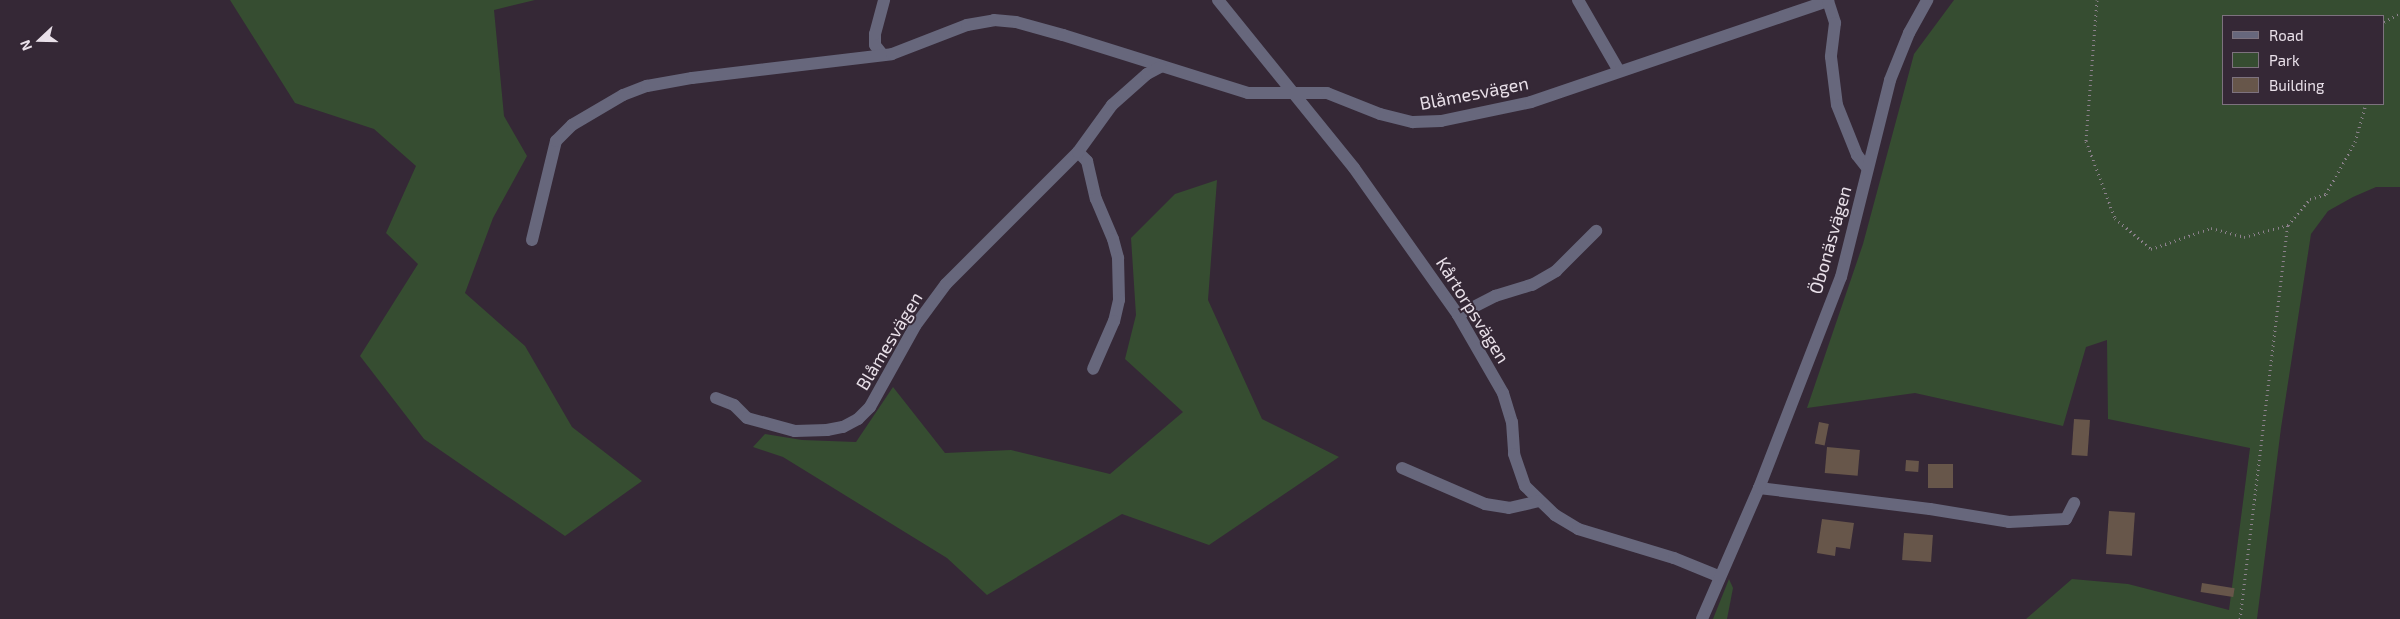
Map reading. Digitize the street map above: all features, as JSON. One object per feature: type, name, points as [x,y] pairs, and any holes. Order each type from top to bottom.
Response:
[{"type":"street","points":[[882,54],[875,45],[875,34],[884,0]]},
{"type":"street","name":"Kårtorpsvägen","points":[[1218,0],[1354,168],[1458,315],[1503,393],[1512,422],[1514,454],[1519,472],[1525,486],[1538,501],[1578,529],[1674,558],[1718,576]]},
{"type":"street","points":[[1578,0],[1619,71]]},
{"type":"street","name":"Blåmesvägen","points":[[532,240],[556,141],[572,125],[623,95],[647,86],[692,78],[882,54],[909,48],[967,25],[994,20],[1035,27],[1248,93],[1294,94],[1309,91],[1327,93],[1380,114],[1413,122],[1441,121],[1531,102],[1829,0],[1834,23],[1831,57],[1837,104],[1857,155],[1867,168]]},
{"type":"street","name":"Öbonäsvägen","points":[[1702,619],[1718,576],[1759,488],[1841,277],[1890,80],[1909,33],[1927,0]]},
{"type":"street","name":"Blåmesvägen","points":[[716,398],[734,405],[746,418],[795,431],[827,430],[843,427],[858,419],[870,407],[915,326],[946,284],[1078,152],[1112,106],[1147,74],[1160,67]]},
{"type":"street","points":[[1078,152],[1087,161],[1096,200],[1114,239],[1118,258],[1119,300],[1114,321],[1094,369]]},
{"type":"street","points":[[1458,315],[1495,296],[1532,285],[1556,271],[1596,231]]},
{"type":"street","points":[[1402,468],[1485,504],[1509,508],[1538,501]]},
{"type":"street","points":[[1759,488],[1930,509],[2009,522],[2066,519],[2074,503]]},
{"type":"path","points":[[2097,0],[2086,141],[2115,218],[2151,249],[2211,228],[2244,237],[2288,225]]},
{"type":"path","points":[[2385,21],[2400,13]]},
{"type":"path","points":[[2240,619],[2288,225],[2310,199],[2326,194],[2355,142],[2366,105]]},
{"type":"green space","points":[[230,0],[535,0],[494,10],[504,116],[527,156],[493,218],[465,293],[525,346],[572,427],[642,481],[565,536],[424,439],[360,356],[418,264],[386,233],[416,166],[374,129],[295,103]]},
{"type":"green space","points":[[1954,0],[2400,0],[2400,187],[2376,187],[2353,197],[2328,211],[2311,234],[2281,428],[2257,619],[2026,619],[2072,579],[2128,584],[2229,610],[2250,448],[2108,419],[2107,340],[2086,347],[2063,426],[1915,393],[1807,408],[1863,244],[1914,54]]},
{"type":"green space","points":[[1217,180],[1208,300],[1262,419],[1339,457],[1209,545],[1122,514],[987,595],[947,558],[783,457],[753,447],[765,434],[802,440],[856,442],[893,387],[945,453],[1011,450],[1110,474],[1183,412],[1125,359],[1136,315],[1131,238],[1175,194]]},
{"type":"green space","points":[[1729,579],[1733,588],[1727,619],[1713,619]]},
{"type":"building","points":[[2074,419],[2090,420],[2087,456],[2071,455]]},
{"type":"building","points":[[1819,422],[1829,424],[1825,446],[1815,444]]},
{"type":"building","points":[[1827,447],[1860,450],[1858,476],[1825,473]]},
{"type":"building","points":[[1906,460],[1919,461],[1918,472],[1905,471]]},
{"type":"building","points":[[1928,464],[1953,464],[1953,488],[1928,488]]},
{"type":"building","points":[[2109,511],[2135,513],[2132,556],[2106,554]]},
{"type":"building","points":[[1822,519],[1854,523],[1850,549],[1836,547],[1835,556],[1817,553]]},
{"type":"building","points":[[1904,533],[1933,535],[1931,562],[1902,560]]},
{"type":"building","points":[[2202,583],[2235,588],[2233,597],[2201,592]]}]
